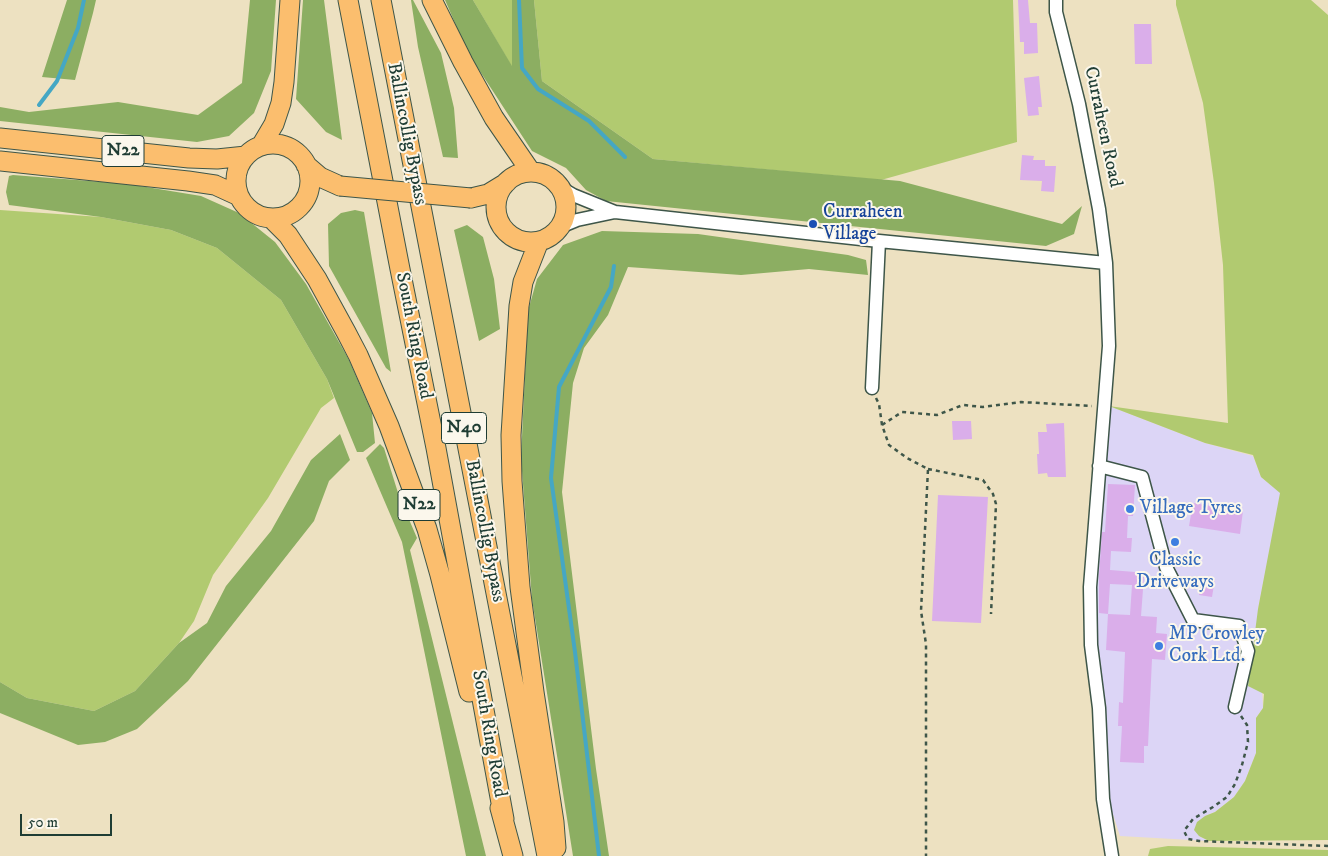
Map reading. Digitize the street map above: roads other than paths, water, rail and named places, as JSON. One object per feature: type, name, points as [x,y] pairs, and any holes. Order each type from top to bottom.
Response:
[{"type":"highway","points":[[239,196],[236,186],[236,175],[240,164],[274,124],[281,102],[290,0]]},
{"type":"highway","name":"South Ring Road","points":[[348,0],[436,448],[504,819]]},
{"type":"highway","name":"Ballincollig Bypass","points":[[380,0],[547,856]]},
{"type":"highway","points":[[432,0],[494,118],[531,172],[543,174],[553,179],[561,188],[565,197],[566,207],[560,227],[547,238],[539,241],[523,282],[519,306],[511,435],[512,480],[520,587],[554,822],[556,856]]},
{"type":"highway","name":"N22","points":[[0,138],[189,158],[217,159],[253,151],[271,144],[282,145],[292,149],[320,177],[340,186]]},
{"type":"highway","name":"N22","points":[[0,161],[215,185],[239,196],[244,205],[252,212],[271,218],[288,235],[321,285],[358,355],[389,426],[427,530],[513,856]]},
{"type":"highway","points":[[271,218],[283,217],[301,205],[310,185],[306,165]]},
{"type":"highway","name":"N22","points":[[307,195],[319,190],[340,186],[471,198],[488,194],[513,177],[531,172]]},
{"type":"highway","points":[[498,216],[496,204],[499,193],[506,183]]},
{"type":"highway","name":"N22","points":[[471,198],[489,207],[498,216],[502,226],[509,234],[528,242],[539,241]]},
{"type":"street","name":"Curraheen Road","points":[[1056,0],[1056,12],[1078,104],[1099,209],[1106,263],[1108,346],[1090,587],[1092,645],[1099,708],[1103,799],[1112,856]]},
{"type":"street","points":[[561,188],[573,195],[615,212],[879,241],[1106,263]]},
{"type":"street","points":[[560,227],[577,220],[615,212]]},
{"type":"street","points":[[872,388],[879,241]]},
{"type":"street","points":[[1099,466],[1142,477],[1166,566],[1193,620],[1239,626],[1248,651],[1235,707]]},
{"type":"waterway","points":[[39,105],[57,81],[78,28],[84,0]]},
{"type":"waterway","points":[[519,0],[522,68],[538,89],[589,121],[625,157]]},
{"type":"waterway","points":[[599,856],[575,652],[551,478],[559,387],[611,287],[614,266]]},
{"type":"place","name":"Curraheen Village","points":[[813,224]]},
{"type":"place","name":"Village Tyres","points":[[1130,509]]},
{"type":"place","name":"Classic Driveways","points":[[1175,542]]},
{"type":"place","name":"MP Crowley Cork Ltd.","points":[[1159,646]]}]
